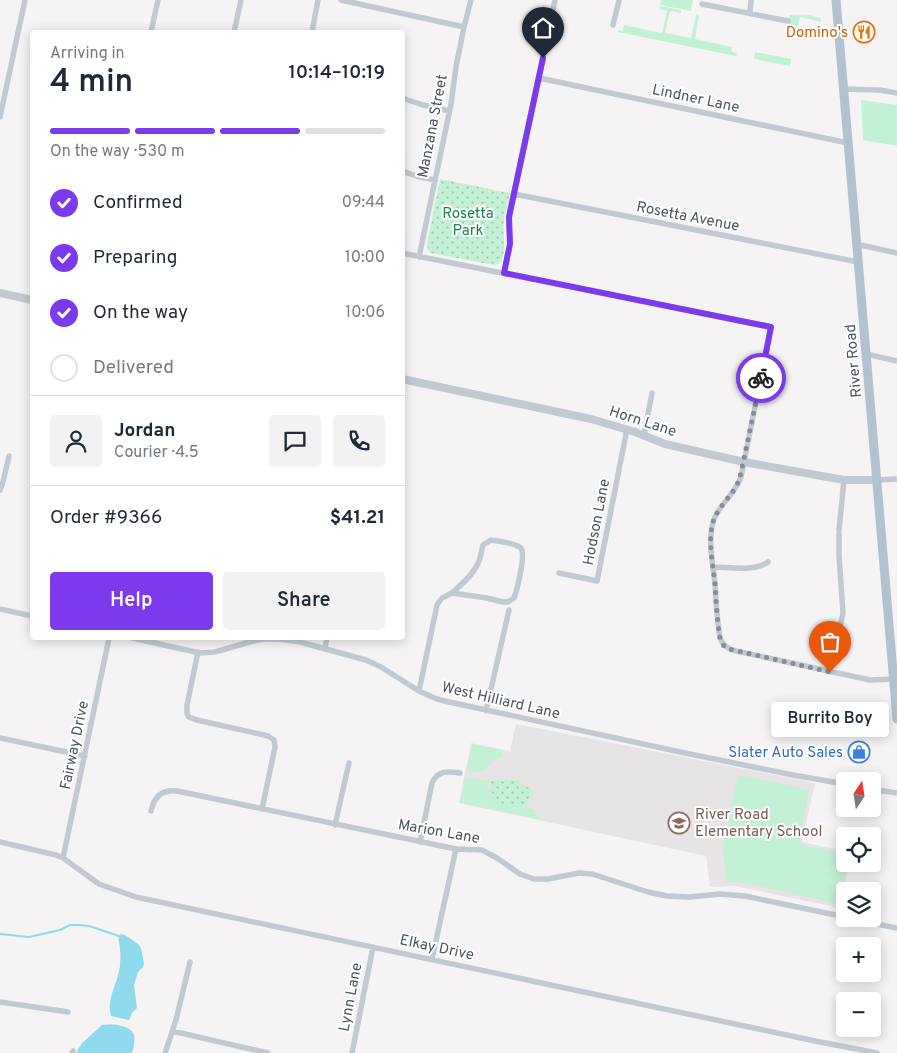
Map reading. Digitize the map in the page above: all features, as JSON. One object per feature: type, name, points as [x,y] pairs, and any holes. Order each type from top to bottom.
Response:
[{"type":"main road","name":"River Road","points":[[836,0],[897,719]]},
{"type":"street","points":[[0,116],[25,0]]},
{"type":"street","points":[[151,30],[158,0]]},
{"type":"street","points":[[234,30],[241,0]]},
{"type":"street","points":[[312,30],[318,0]]},
{"type":"street","points":[[341,0],[464,27]]},
{"type":"street","name":"Manzana Street","points":[[419,257],[464,27],[471,0]]},
{"type":"street","points":[[504,273],[510,244],[509,222],[514,194],[555,0]]},
{"type":"street","points":[[613,25],[619,0]]},
{"type":"street","points":[[750,13],[751,0]]},
{"type":"street","points":[[702,4],[788,21]]},
{"type":"street","name":"Lindner Lane","points":[[539,78],[848,143]]},
{"type":"street","points":[[843,89],[880,90],[897,93]]},
{"type":"street","points":[[405,99],[449,111]]},
{"type":"street","points":[[405,172],[435,180]]},
{"type":"street","name":"Rosetta Avenue","points":[[514,194],[858,262]]},
{"type":"street","points":[[856,244],[897,253]]},
{"type":"street","points":[[405,254],[771,327],[738,484],[718,512],[713,524],[711,538],[719,632],[722,642],[726,647],[736,651],[830,672],[870,680],[895,679]]},
{"type":"street","points":[[0,293],[30,300]]},
{"type":"street","points":[[866,354],[897,361]]},
{"type":"street","name":"Horn Lane","points":[[405,380],[591,419],[628,429],[666,444],[744,462],[844,480],[877,480]]},
{"type":"street","points":[[644,435],[652,392]]},
{"type":"street","name":"Hodson Lane","points":[[559,573],[597,582],[628,429]]},
{"type":"street","points":[[0,490],[9,456]]},
{"type":"street","points":[[877,480],[897,479]]},
{"type":"street","points":[[830,672],[843,613],[839,532],[844,480]]},
{"type":"street","points":[[419,691],[437,605],[442,598],[452,593],[464,582],[478,565],[483,545],[486,542],[494,540],[514,544],[520,548],[523,555],[514,598],[503,602],[452,593]]},
{"type":"street","points":[[714,566],[756,567],[768,562]]},
{"type":"street","points":[[0,609],[30,616]]},
{"type":"street","points":[[486,711],[509,610]]},
{"type":"street","name":"Fairway Drive","points":[[63,858],[108,640]]},
{"type":"street","name":"West Hilliard Lane","points":[[151,640],[198,652],[216,652],[262,640]]},
{"type":"street","name":"West Hilliard Lane","points":[[288,640],[366,660],[376,664],[419,691],[437,699],[486,711],[836,782]]},
{"type":"street","points":[[325,648],[327,640]]},
{"type":"street","points":[[198,652],[186,705],[187,713],[190,717],[276,738],[262,809]]},
{"type":"street","points":[[179,714],[187,713]]},
{"type":"street","points":[[0,738],[84,756]]},
{"type":"street","points":[[336,824],[349,762]]},
{"type":"street","points":[[420,842],[433,780],[437,774],[442,772],[460,773]]},
{"type":"street","name":"Marion Lane","points":[[151,811],[158,796],[172,790],[456,849],[482,850],[520,874],[534,879],[548,879],[579,873],[592,874],[648,892],[667,896],[689,897],[720,894],[745,896],[836,915]]},
{"type":"street","points":[[881,790],[897,793]]},
{"type":"street","name":"Elkay Drive","points":[[0,842],[43,851],[63,858],[99,884],[125,894],[877,1053]]},
{"type":"street","points":[[432,959],[456,849]]},
{"type":"street","points":[[881,925],[897,928]]},
{"type":"street","name":"Lynn Lane","points":[[352,1053],[373,947]]},
{"type":"street","points":[[165,1053],[186,984],[190,962]]},
{"type":"street","points":[[0,1002],[68,1012]]},
{"type":"street","points":[[172,1031],[268,1053]]},
{"type":"shaded area","name":"River Road Elementary School","points":[[516,724],[815,783],[802,842],[836,849],[836,872],[847,872],[845,882],[836,882],[836,907],[735,886],[710,887],[706,856],[459,803],[471,743],[510,751]]},
{"type":"green space","points":[[661,0],[693,0],[691,11],[660,5]]},
{"type":"green space","points":[[660,6],[681,10],[681,13],[670,11],[665,33],[691,38],[696,15],[699,16],[695,39],[732,47],[731,51],[737,53],[736,56],[618,32],[618,30],[623,31],[624,25],[662,33],[667,11],[660,9]]},
{"type":"green space","points":[[790,15],[808,15],[821,18],[821,22],[800,17],[795,37],[786,35]]},
{"type":"green space","points":[[755,52],[791,59],[790,66],[754,59]]},
{"type":"green space","points":[[861,100],[897,105],[897,146],[863,140]]},
{"type":"green space","name":"Rosetta Park","points":[[440,179],[510,193],[504,221],[504,249],[499,264],[494,265],[431,253],[428,250],[427,244]]},
{"type":"green space","points":[[472,744],[501,750],[502,756],[484,770],[467,771]]},
{"type":"green space","points":[[738,775],[809,790],[799,844],[836,852],[836,872],[845,872],[843,882],[836,882],[836,904],[747,883],[726,881],[723,847]]},
{"type":"green space","points":[[465,778],[488,781],[488,789],[490,787],[493,793],[507,805],[535,810],[534,814],[540,818],[460,803]]},
{"type":"green space","points":[[516,780],[531,789],[527,806],[509,806],[496,800],[490,781]]},
{"type":"water","points":[[121,934],[138,944],[141,948],[144,964],[138,972],[134,985],[137,1008],[129,1020],[111,1016],[110,1010],[111,997],[120,966],[119,935]]},
{"type":"water","points":[[102,1025],[119,1025],[131,1030],[134,1037],[132,1053],[76,1053],[82,1043]]},
{"type":"waterway","points":[[0,934],[29,937],[60,930],[70,925],[79,925],[89,926],[119,936]]},
{"type":"way so far","points":[[761,378],[738,484],[718,512],[711,531],[720,638],[723,645],[729,649],[830,672]]},
{"type":"place","name":"Domino's","points":[[864,32]]},
{"type":"place","name":"Burrito Boy","points":[[830,672]]},
{"type":"place","name":"Slater Auto Sales","points":[[859,752]]},
{"type":"place","name":"River Road Elementary School","points":[[679,823]]},
{"type":"route","points":[[543,58],[509,217],[510,244],[504,273],[771,327],[761,378]]}]
